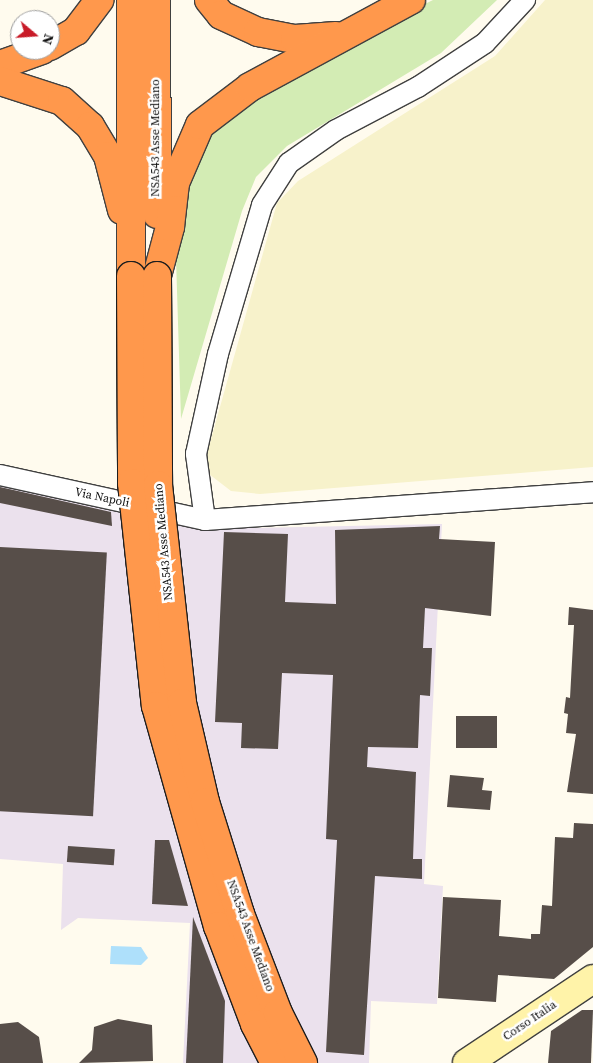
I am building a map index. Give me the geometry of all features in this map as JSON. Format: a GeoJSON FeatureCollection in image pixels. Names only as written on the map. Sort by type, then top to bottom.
{"type":"FeatureCollection","features":[{"type":"Feature","properties":{"kind":"highway"},"geometry":{"type":"LineString","coordinates":[[60,40],[76,31],[99,0]]}},
{"type":"Feature","properties":{"kind":"highway","name":"NSA543 Asse Mediano"},"geometry":{"type":"LineString","coordinates":[[132,0],[144,276],[158,485],[182,704],[205,802],[240,914],[278,1013],[303,1063]]}},
{"type":"Feature","properties":{"kind":"highway","name":"NSA543 Asse Mediano"},"geometry":{"type":"LineString","coordinates":[[156,0],[144,276],[132,483],[156,706],[218,926],[255,1024],[275,1063]]}},
{"type":"Feature","properties":{"kind":"highway"},"geometry":{"type":"LineString","coordinates":[[209,0],[221,15],[258,32],[295,38],[342,36]]}},
{"type":"Feature","properties":{"kind":"highway"},"geometry":{"type":"LineString","coordinates":[[144,276],[170,227],[175,183],[200,125],[250,87],[411,0]]}},
{"type":"Feature","properties":{"kind":"highway"},"geometry":{"type":"LineString","coordinates":[[0,64],[12,60]]}},
{"type":"Feature","properties":{"kind":"highway"},"geometry":{"type":"LineString","coordinates":[[0,81],[62,101],[90,126],[108,156],[144,276]]}},
{"type":"Feature","properties":{"kind":"street"},"geometry":{"type":"LineString","coordinates":[[205,520],[196,454],[218,354],[262,205],[289,163],[336,130],[418,87],[485,43],[525,0]]}},
{"type":"Feature","properties":{"kind":"street","name":"Via Napoli"},"geometry":{"type":"LineString","coordinates":[[0,475],[205,520],[593,492]]}},
{"type":"Feature","properties":{"kind":"street","name":"Corso Italia"},"geometry":{"type":"LineString","coordinates":[[467,1063],[593,979]]}},
{"type":"Feature","properties":{"kind":"shaded area"},"geometry":{"type":"Polygon","coordinates":[[[545,0],[593,0],[593,467],[260,494],[231,491],[209,474],[206,457],[277,203],[298,181],[495,56],[545,0]]]}},
{"type":"Feature","properties":{"kind":"shaded area"},"geometry":{"type":"Polygon","coordinates":[[[0,484],[201,529],[442,524],[424,884],[443,886],[437,1004],[371,1001],[369,1063],[183,1063],[190,923],[78,918],[61,930],[63,864],[0,859],[0,484]]]}},
{"type":"Feature","properties":{"kind":"green space"},"geometry":{"type":"Polygon","coordinates":[[[433,0],[497,0],[441,53],[287,146],[256,177],[242,211],[181,419],[175,227],[204,131],[243,94],[433,0]]]}},
{"type":"Feature","properties":{"kind":"water"},"geometry":{"type":"Polygon","coordinates":[[[111,946],[141,947],[148,958],[141,965],[110,964],[111,946]]]}},
{"type":"Feature","properties":{"kind":"building"},"geometry":{"type":"Polygon","coordinates":[[[0,487],[111,512],[112,526],[0,503],[0,487]]]}},
{"type":"Feature","properties":{"kind":"building"},"geometry":{"type":"Polygon","coordinates":[[[440,526],[439,539],[495,542],[491,616],[425,608],[423,648],[432,648],[430,696],[420,695],[418,748],[368,747],[367,767],[416,772],[413,859],[422,859],[422,879],[375,876],[364,1055],[326,1052],[337,840],[326,839],[333,675],[282,673],[278,749],[241,748],[242,723],[215,722],[224,532],[288,534],[285,602],[336,604],[335,530],[440,526]]]}},
{"type":"Feature","properties":{"kind":"building"},"geometry":{"type":"Polygon","coordinates":[[[0,547],[107,553],[93,816],[0,811],[0,547]]]}},
{"type":"Feature","properties":{"kind":"building"},"geometry":{"type":"Polygon","coordinates":[[[569,607],[593,610],[593,794],[567,792],[576,734],[566,733],[568,714],[564,713],[566,697],[570,698],[574,625],[568,625],[569,607]]]}},
{"type":"Feature","properties":{"kind":"building"},"geometry":{"type":"Polygon","coordinates":[[[456,716],[497,716],[497,748],[456,748],[456,716]]]}},
{"type":"Feature","properties":{"kind":"building"},"geometry":{"type":"Polygon","coordinates":[[[450,775],[484,778],[482,790],[492,791],[490,810],[447,807],[450,775]]]}},
{"type":"Feature","properties":{"kind":"building"},"geometry":{"type":"Polygon","coordinates":[[[574,823],[593,824],[593,947],[554,979],[498,975],[496,1002],[438,998],[443,897],[501,900],[499,936],[531,939],[531,934],[540,934],[542,905],[552,906],[555,837],[573,838],[574,823]]]}},
{"type":"Feature","properties":{"kind":"building"},"geometry":{"type":"Polygon","coordinates":[[[155,840],[169,840],[188,906],[152,904],[155,840]]]}},
{"type":"Feature","properties":{"kind":"building"},"geometry":{"type":"Polygon","coordinates":[[[68,846],[115,849],[114,865],[67,862],[68,846]]]}},
{"type":"Feature","properties":{"kind":"building"},"geometry":{"type":"Polygon","coordinates":[[[193,917],[225,1001],[223,1063],[186,1063],[193,917]]]}},
{"type":"Feature","properties":{"kind":"building"},"geometry":{"type":"Polygon","coordinates":[[[582,1010],[593,1010],[591,1063],[548,1063],[551,1031],[582,1010]]]}},
{"type":"Feature","properties":{"kind":"building"},"geometry":{"type":"Polygon","coordinates":[[[118,1019],[152,1025],[153,1061],[79,1063],[92,1050],[94,1027],[118,1019]]]}},
{"type":"Feature","properties":{"kind":"building"},"geometry":{"type":"Polygon","coordinates":[[[18,1022],[39,1037],[43,1063],[0,1063],[0,1024],[18,1022]]]}}]}
